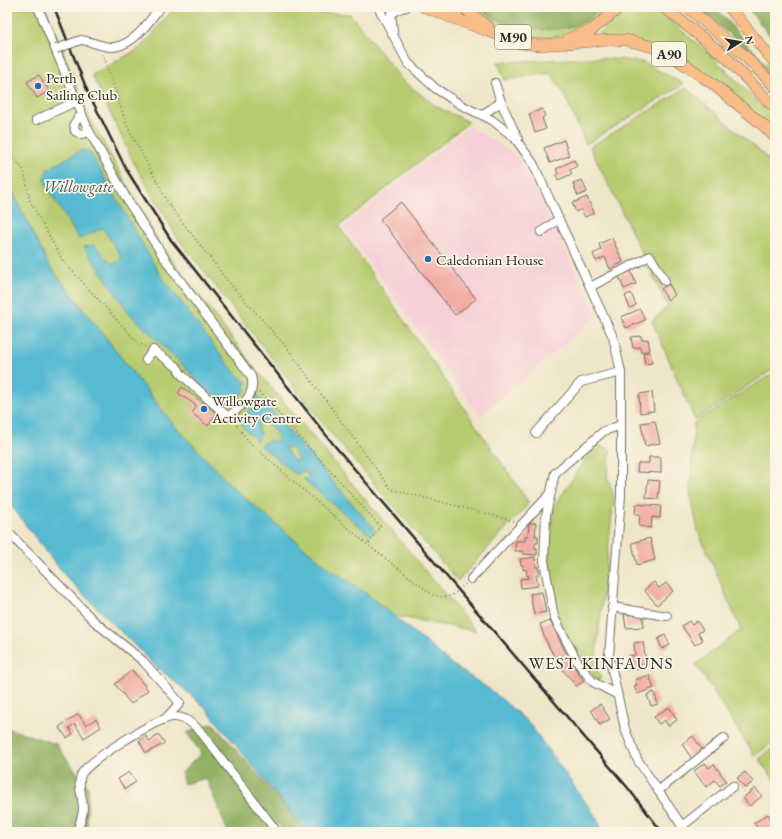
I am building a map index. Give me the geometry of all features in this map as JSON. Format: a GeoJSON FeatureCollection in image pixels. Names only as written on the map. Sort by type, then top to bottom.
{"type":"FeatureCollection","features":[{"type":"Feature","properties":{"kind":"highway","name":"M90"},"geometry":{"type":"LineString","coordinates":[[463,7],[485,26],[505,35],[525,39],[550,40],[572,38]]}},
{"type":"Feature","properties":{"kind":"highway"},"geometry":{"type":"LineString","coordinates":[[428,9],[504,38],[520,43],[538,45],[572,38],[592,30],[620,7]]}},
{"type":"Feature","properties":{"kind":"highway"},"geometry":{"type":"LineString","coordinates":[[664,7],[692,28],[724,56],[775,108]]}},
{"type":"Feature","properties":{"kind":"highway"},"geometry":{"type":"LineString","coordinates":[[687,7],[745,56],[775,87]]}},
{"type":"Feature","properties":{"kind":"highway"},"geometry":{"type":"LineString","coordinates":[[729,7],[775,63]]}},
{"type":"Feature","properties":{"kind":"highway","name":"A90"},"geometry":{"type":"LineString","coordinates":[[538,45],[621,40],[641,43],[657,48],[672,55],[713,84],[758,120],[775,137]]}},
{"type":"Feature","properties":{"kind":"street"},"geometry":{"type":"LineString","coordinates":[[38,7],[88,129],[141,225],[188,292],[251,376],[253,384],[246,402],[228,417],[182,375],[177,367],[153,350],[146,360]]}},
{"type":"Feature","properties":{"kind":"street"},"geometry":{"type":"LineString","coordinates":[[55,49],[81,40],[91,41],[100,45],[114,46],[129,41],[141,31],[160,7]]}},
{"type":"Feature","properties":{"kind":"street"},"geometry":{"type":"LineString","coordinates":[[378,7],[398,43]]}},
{"type":"Feature","properties":{"kind":"street"},"geometry":{"type":"LineString","coordinates":[[406,7],[401,8],[391,14],[392,30],[408,63],[435,88],[461,105],[492,120],[514,137],[533,163],[614,337],[621,372],[621,496],[609,656],[624,729],[636,759],[684,829],[733,786]]}},
{"type":"Feature","properties":{"kind":"street"},"geometry":{"type":"LineString","coordinates":[[415,7],[428,9]]}},
{"type":"Feature","properties":{"kind":"street"},"geometry":{"type":"LineString","coordinates":[[495,83],[501,102],[522,148]]}},
{"type":"Feature","properties":{"kind":"street"},"geometry":{"type":"LineString","coordinates":[[36,120],[77,101]]}},
{"type":"Feature","properties":{"kind":"street"},"geometry":{"type":"LineString","coordinates":[[482,115],[501,102]]}},
{"type":"Feature","properties":{"kind":"street"},"geometry":{"type":"LineString","coordinates":[[84,119],[78,118],[74,124],[75,131],[80,134],[86,133],[88,129]]}},
{"type":"Feature","properties":{"kind":"street"},"geometry":{"type":"LineString","coordinates":[[541,232],[559,219]]}},
{"type":"Feature","properties":{"kind":"street"},"geometry":{"type":"LineString","coordinates":[[590,287],[650,256],[665,281]]}},
{"type":"Feature","properties":{"kind":"street"},"geometry":{"type":"LineString","coordinates":[[536,433],[581,382],[621,372]]}},
{"type":"Feature","properties":{"kind":"street"},"geometry":{"type":"LineString","coordinates":[[616,694],[593,682],[578,663],[554,617],[544,561],[546,515],[556,473],[604,431],[621,425]]}},
{"type":"Feature","properties":{"kind":"street"},"geometry":{"type":"LineString","coordinates":[[471,579],[551,493]]}},
{"type":"Feature","properties":{"kind":"street"},"geometry":{"type":"LineString","coordinates":[[7,530],[95,622],[143,661],[180,703],[166,718],[131,736],[93,763],[81,774],[80,786],[82,817],[77,832]]}},
{"type":"Feature","properties":{"kind":"street"},"geometry":{"type":"LineString","coordinates":[[612,607],[667,616]]}},
{"type":"Feature","properties":{"kind":"street"},"geometry":{"type":"LineString","coordinates":[[166,718],[181,718],[192,723],[276,832]]}},
{"type":"Feature","properties":{"kind":"street"},"geometry":{"type":"LineString","coordinates":[[658,791],[724,738]]}},
{"type":"Feature","properties":{"kind":"path"},"geometry":{"type":"LineString","coordinates":[[100,45],[127,126],[170,206],[227,280],[288,349],[391,489],[523,523]]}},
{"type":"Feature","properties":{"kind":"path"},"geometry":{"type":"LineString","coordinates":[[7,125],[12,155],[24,171],[30,202],[63,261],[138,343],[153,350]]}},
{"type":"Feature","properties":{"kind":"path"},"geometry":{"type":"LineString","coordinates":[[253,384],[380,526],[368,545]]}},
{"type":"Feature","properties":{"kind":"path"},"geometry":{"type":"LineString","coordinates":[[228,417],[250,443],[368,545],[433,595],[445,598],[451,597],[471,579]]}},
{"type":"Feature","properties":{"kind":"shaded area"},"geometry":{"type":"Polygon","coordinates":[[[469,126],[514,153],[538,193],[597,316],[480,416],[343,227],[469,126]]]}},
{"type":"Feature","properties":{"kind":"green space"},"geometry":{"type":"Polygon","coordinates":[[[7,7],[45,7],[88,114],[160,245],[254,367],[476,631],[394,616],[367,594],[327,567],[232,487],[173,424],[48,264],[7,180],[7,7]]]}},
{"type":"Feature","properties":{"kind":"green space"},"geometry":{"type":"Polygon","coordinates":[[[175,7],[222,7],[235,9],[350,14],[402,80],[437,107],[469,122],[339,226],[529,503],[458,581],[329,431],[177,237],[134,163],[92,75],[142,47],[175,7]]]}},
{"type":"Feature","properties":{"kind":"green space"},"geometry":{"type":"Polygon","coordinates":[[[465,7],[481,7],[486,13],[592,15],[602,7],[611,7],[599,18],[585,27],[552,37],[535,38],[518,37],[502,32],[478,19],[465,7]]]}},
{"type":"Feature","properties":{"kind":"green space"},"geometry":{"type":"Polygon","coordinates":[[[481,7],[602,7],[578,25],[563,28],[538,29],[512,25],[489,14],[481,7]]]}},
{"type":"Feature","properties":{"kind":"green space"},"geometry":{"type":"Polygon","coordinates":[[[631,7],[649,7],[672,22],[715,59],[775,120],[775,133],[681,60],[603,38],[599,33],[631,7]]]}},
{"type":"Feature","properties":{"kind":"green space"},"geometry":{"type":"Polygon","coordinates":[[[695,7],[715,7],[774,74],[775,84],[732,36],[695,7]]]}},
{"type":"Feature","properties":{"kind":"green space"},"geometry":{"type":"Polygon","coordinates":[[[747,7],[775,7],[775,42],[747,7]]]}},
{"type":"Feature","properties":{"kind":"green space"},"geometry":{"type":"Polygon","coordinates":[[[601,58],[642,62],[684,84],[586,144],[563,92],[551,73],[505,80],[498,62],[601,58]]]}},
{"type":"Feature","properties":{"kind":"green space"},"geometry":{"type":"Polygon","coordinates":[[[686,88],[762,153],[775,168],[775,368],[695,420],[652,321],[668,306],[590,147],[686,88]]]}},
{"type":"Feature","properties":{"kind":"green space"},"geometry":{"type":"Polygon","coordinates":[[[775,372],[775,740],[755,756],[696,664],[741,630],[698,531],[690,492],[694,423],[775,372]]]}},
{"type":"Feature","properties":{"kind":"green space"},"geometry":{"type":"Polygon","coordinates":[[[596,444],[611,450],[607,475],[614,497],[595,664],[601,679],[597,681],[567,639],[556,610],[549,558],[553,508],[596,444]]]}},
{"type":"Feature","properties":{"kind":"green space"},"geometry":{"type":"Polygon","coordinates":[[[213,723],[301,825],[310,832],[284,832],[278,824],[255,832],[228,832],[206,778],[184,784],[181,774],[201,753],[187,733],[213,723]]]}},
{"type":"Feature","properties":{"kind":"green space"},"geometry":{"type":"Polygon","coordinates":[[[7,728],[56,744],[88,788],[87,832],[7,832],[7,728]]]}},
{"type":"Feature","properties":{"kind":"green space"},"geometry":{"type":"Polygon","coordinates":[[[775,746],[775,781],[759,759],[775,746]]]}},
{"type":"Feature","properties":{"kind":"water","name":"Willowgate"},"geometry":{"type":"Polygon","coordinates":[[[82,150],[90,152],[159,273],[219,353],[240,378],[246,382],[245,392],[230,403],[223,402],[199,383],[189,371],[129,313],[84,247],[94,245],[108,260],[114,264],[122,258],[103,228],[79,239],[47,188],[44,177],[48,169],[82,150]]]}},
{"type":"Feature","properties":{"kind":"water"},"geometry":{"type":"Polygon","coordinates":[[[7,180],[48,264],[173,424],[232,487],[327,567],[367,594],[453,665],[492,691],[529,723],[594,814],[604,832],[303,832],[301,825],[204,706],[152,663],[67,578],[21,519],[7,498],[7,180]]]}},
{"type":"Feature","properties":{"kind":"water"},"geometry":{"type":"Polygon","coordinates":[[[259,397],[373,526],[373,532],[370,535],[303,479],[308,478],[309,475],[303,471],[297,475],[260,445],[268,441],[277,441],[278,437],[274,430],[264,421],[259,423],[258,431],[261,433],[257,441],[242,426],[241,421],[248,413],[256,398],[259,397]],[[285,447],[294,461],[298,461],[293,449],[285,447]]]}},
{"type":"Feature","properties":{"kind":"building","name":"Perth Sailing Club"},"geometry":{"type":"Polygon","coordinates":[[[39,75],[49,91],[37,98],[27,82],[39,75]]]}},
{"type":"Feature","properties":{"kind":"building"},"geometry":{"type":"Polygon","coordinates":[[[542,109],[545,116],[542,118],[546,129],[535,133],[529,114],[542,109]]]}},
{"type":"Feature","properties":{"kind":"building"},"geometry":{"type":"Polygon","coordinates":[[[564,140],[569,156],[550,163],[544,148],[564,140]]]}},
{"type":"Feature","properties":{"kind":"building"},"geometry":{"type":"Polygon","coordinates":[[[574,160],[577,166],[570,170],[572,174],[558,180],[556,169],[574,160]]]}},
{"type":"Feature","properties":{"kind":"building"},"geometry":{"type":"Polygon","coordinates":[[[582,180],[587,192],[578,196],[573,183],[582,180]]]}},
{"type":"Feature","properties":{"kind":"building"},"geometry":{"type":"Polygon","coordinates":[[[587,197],[594,213],[585,217],[581,209],[576,212],[572,203],[587,197]]]}},
{"type":"Feature","properties":{"kind":"building","name":"Caledonian House"},"geometry":{"type":"Polygon","coordinates":[[[401,202],[476,299],[455,315],[380,219],[401,202]]]}},
{"type":"Feature","properties":{"kind":"building"},"geometry":{"type":"Polygon","coordinates":[[[612,238],[623,262],[610,269],[605,257],[596,261],[593,254],[601,250],[599,244],[612,238]]]}},
{"type":"Feature","properties":{"kind":"building"},"geometry":{"type":"Polygon","coordinates":[[[631,271],[636,284],[624,289],[619,276],[631,271]]]}},
{"type":"Feature","properties":{"kind":"building"},"geometry":{"type":"Polygon","coordinates":[[[669,284],[675,295],[668,300],[661,289],[669,284]]]}},
{"type":"Feature","properties":{"kind":"building"},"geometry":{"type":"Polygon","coordinates":[[[631,293],[636,305],[630,308],[625,296],[631,293]]]}},
{"type":"Feature","properties":{"kind":"building"},"geometry":{"type":"Polygon","coordinates":[[[640,309],[645,320],[626,328],[621,317],[640,309]]]}},
{"type":"Feature","properties":{"kind":"building"},"geometry":{"type":"Polygon","coordinates":[[[641,336],[642,340],[648,339],[650,350],[641,352],[640,347],[633,348],[631,337],[641,336]]]}},
{"type":"Feature","properties":{"kind":"building"},"geometry":{"type":"Polygon","coordinates":[[[650,352],[652,363],[645,364],[643,353],[650,352]]]}},
{"type":"Feature","properties":{"kind":"building","name":"Willowgate Activity Centre"},"geometry":{"type":"Polygon","coordinates":[[[182,387],[217,413],[208,426],[192,413],[197,406],[178,393],[182,387]]]}},
{"type":"Feature","properties":{"kind":"building"},"geometry":{"type":"Polygon","coordinates":[[[652,392],[654,411],[640,413],[639,394],[652,392]]]}},
{"type":"Feature","properties":{"kind":"building"},"geometry":{"type":"Polygon","coordinates":[[[655,421],[660,443],[645,446],[641,423],[655,421]]]}},
{"type":"Feature","properties":{"kind":"building"},"geometry":{"type":"Polygon","coordinates":[[[649,457],[661,457],[661,473],[637,472],[638,463],[649,463],[649,457]]]}},
{"type":"Feature","properties":{"kind":"building"},"geometry":{"type":"Polygon","coordinates":[[[648,480],[660,481],[658,499],[646,498],[648,480]]]}},
{"type":"Feature","properties":{"kind":"building"},"geometry":{"type":"Polygon","coordinates":[[[636,504],[661,506],[660,518],[652,517],[651,528],[639,526],[640,514],[635,514],[636,504]]]}},
{"type":"Feature","properties":{"kind":"building"},"geometry":{"type":"Polygon","coordinates":[[[529,523],[536,523],[535,536],[538,536],[538,543],[535,543],[535,548],[537,548],[537,555],[523,554],[523,551],[515,551],[516,541],[525,541],[525,536],[528,536],[529,523]]]}},
{"type":"Feature","properties":{"kind":"building"},"geometry":{"type":"Polygon","coordinates":[[[650,538],[655,560],[637,565],[632,543],[650,538]]]}},
{"type":"Feature","properties":{"kind":"building"},"geometry":{"type":"Polygon","coordinates":[[[535,557],[536,567],[538,567],[539,571],[539,574],[536,575],[538,586],[521,588],[520,579],[529,578],[529,575],[527,576],[526,569],[523,570],[523,565],[521,565],[520,559],[535,557]]]}},
{"type":"Feature","properties":{"kind":"building"},"geometry":{"type":"Polygon","coordinates":[[[654,582],[659,588],[666,583],[673,591],[657,605],[644,590],[654,582]]]}},
{"type":"Feature","properties":{"kind":"building"},"geometry":{"type":"Polygon","coordinates":[[[542,592],[546,612],[534,614],[530,594],[542,592]]]}},
{"type":"Feature","properties":{"kind":"building"},"geometry":{"type":"Polygon","coordinates":[[[642,613],[644,627],[626,628],[624,614],[642,613]]]}},
{"type":"Feature","properties":{"kind":"building"},"geometry":{"type":"Polygon","coordinates":[[[550,621],[568,657],[584,681],[576,686],[558,664],[545,639],[540,624],[550,621]]]}},
{"type":"Feature","properties":{"kind":"building"},"geometry":{"type":"Polygon","coordinates":[[[689,621],[692,625],[697,621],[703,630],[698,633],[703,640],[695,645],[682,626],[689,621]]]}},
{"type":"Feature","properties":{"kind":"building"},"geometry":{"type":"Polygon","coordinates":[[[665,635],[670,645],[662,649],[658,639],[665,635]]]}},
{"type":"Feature","properties":{"kind":"building"},"geometry":{"type":"Polygon","coordinates":[[[643,642],[646,663],[638,664],[639,669],[630,670],[629,656],[635,655],[634,643],[643,642]]]}},
{"type":"Feature","properties":{"kind":"building"},"geometry":{"type":"Polygon","coordinates":[[[132,670],[148,690],[131,704],[115,684],[132,670]]]}},
{"type":"Feature","properties":{"kind":"building"},"geometry":{"type":"Polygon","coordinates":[[[649,675],[654,688],[637,694],[634,686],[637,685],[635,680],[649,675]]]}},
{"type":"Feature","properties":{"kind":"building"},"geometry":{"type":"Polygon","coordinates":[[[654,692],[658,704],[651,706],[647,695],[654,692]]]}},
{"type":"Feature","properties":{"kind":"building"},"geometry":{"type":"Polygon","coordinates":[[[600,704],[610,719],[600,725],[591,710],[600,704]]]}},
{"type":"Feature","properties":{"kind":"building"},"geometry":{"type":"Polygon","coordinates":[[[669,707],[677,720],[668,726],[665,720],[659,724],[654,717],[669,707]]]}},
{"type":"Feature","properties":{"kind":"building"},"geometry":{"type":"Polygon","coordinates":[[[78,714],[86,725],[96,719],[101,727],[84,738],[75,724],[69,728],[73,734],[67,738],[59,727],[78,714]]]}},
{"type":"Feature","properties":{"kind":"building"},"geometry":{"type":"Polygon","coordinates":[[[158,734],[165,743],[146,753],[139,741],[146,736],[150,742],[158,734]]]}},
{"type":"Feature","properties":{"kind":"building"},"geometry":{"type":"Polygon","coordinates":[[[693,736],[703,751],[692,759],[682,744],[693,736]]]}},
{"type":"Feature","properties":{"kind":"building"},"geometry":{"type":"Polygon","coordinates":[[[705,763],[709,768],[714,764],[726,781],[720,786],[715,780],[706,787],[694,771],[705,763]]]}},
{"type":"Feature","properties":{"kind":"building"},"geometry":{"type":"Polygon","coordinates":[[[129,772],[136,782],[125,789],[118,779],[129,772]]]}},
{"type":"Feature","properties":{"kind":"building"},"geometry":{"type":"Polygon","coordinates":[[[745,772],[753,782],[745,788],[737,778],[745,772]]]}},
{"type":"Feature","properties":{"kind":"building"},"geometry":{"type":"Polygon","coordinates":[[[755,788],[762,796],[750,806],[743,798],[755,788]]]}},
{"type":"Feature","properties":{"kind":"building"},"geometry":{"type":"Polygon","coordinates":[[[768,814],[775,824],[775,832],[760,832],[754,823],[768,814]]]}},
{"type":"Feature","properties":{"kind":"railway"},"geometry":{"type":"LineString","coordinates":[[54,7],[87,90],[126,169],[171,240],[334,445],[628,788],[662,832]]}},
{"type":"Feature","properties":{"kind":"place","name":"Perth Sailing Club"},"geometry":{"type":"Point","coordinates":[38,86]}},
{"type":"Feature","properties":{"kind":"place","name":"Caledonian House"},"geometry":{"type":"Point","coordinates":[428,259]}},
{"type":"Feature","properties":{"kind":"place","name":"Willowgate Activity Centre"},"geometry":{"type":"Point","coordinates":[204,409]}},
{"type":"Feature","properties":{"kind":"district","name":"WEST KINFAUNS"},"geometry":{"type":"Point","coordinates":[601,663]}}]}
